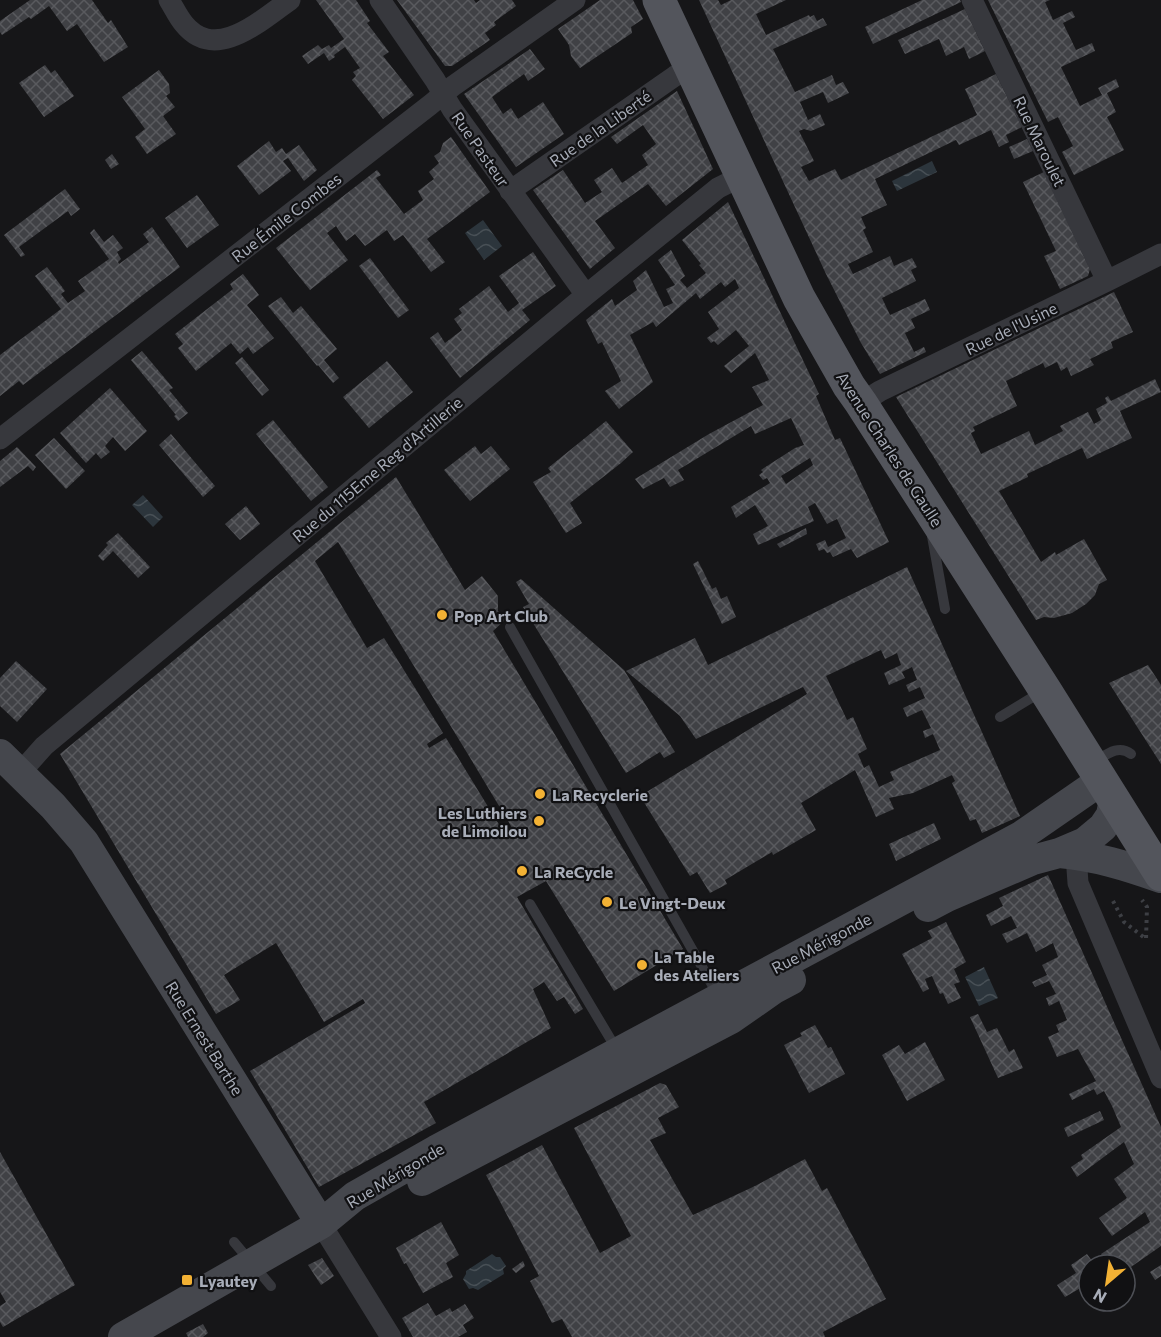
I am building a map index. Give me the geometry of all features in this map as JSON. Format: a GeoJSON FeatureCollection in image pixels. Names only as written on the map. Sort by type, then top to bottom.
{"type":"FeatureCollection","features":[{"type":"Feature","properties":{"kind":"main road","name":"Avenue Charles de Gaulle"},"geometry":{"type":"LineString","coordinates":[[659,0],[804,307],[849,386],[1046,690],[1102,781],[1154,883]]}},
{"type":"Feature","properties":{"kind":"street"},"geometry":{"type":"LineString","coordinates":[[169,0],[183,24],[202,38],[213,40],[224,39],[246,31],[290,0]]}},
{"type":"Feature","properties":{"kind":"street","name":"Rue Pasteur"},"geometry":{"type":"LineString","coordinates":[[380,0],[510,191],[586,295]]}},
{"type":"Feature","properties":{"kind":"street","name":"Rue Émile Combes"},"geometry":{"type":"LineString","coordinates":[[0,439],[443,94],[575,0]]}},
{"type":"Feature","properties":{"kind":"street","name":"Rue Maroulet"},"geometry":{"type":"LineString","coordinates":[[972,0],[1107,281]]}},
{"type":"Feature","properties":{"kind":"street","name":"Rue de la Liberté"},"geometry":{"type":"LineString","coordinates":[[510,191],[675,76],[691,68]]}},
{"type":"Feature","properties":{"kind":"street","name":"Rue du 115Eme Reg d'Artillerie"},"geometry":{"type":"LineString","coordinates":[[10,764],[44,746],[586,295],[718,188],[742,176]]}},
{"type":"Feature","properties":{"kind":"street","name":"Rue de l'Usine"},"geometry":{"type":"LineString","coordinates":[[861,402],[1161,254]]}},
{"type":"Feature","properties":{"kind":"street","name":"Rue Ernest Barthe"},"geometry":{"type":"LineString","coordinates":[[10,764],[53,806],[84,842],[391,1337]]}},
{"type":"Feature","properties":{"kind":"street"},"geometry":{"type":"LineString","coordinates":[[1075,850],[1103,827],[1111,815],[1102,781]]}},
{"type":"Feature","properties":{"kind":"street","name":"Rue Mérigonde"},"geometry":{"type":"LineString","coordinates":[[123,1337],[321,1224],[365,1212],[624,1062],[725,1008],[1022,836],[1102,781]]}},
{"type":"Feature","properties":{"kind":"street"},"geometry":{"type":"LineString","coordinates":[[1075,850],[1111,861],[1154,883]]}},
{"type":"Feature","properties":{"kind":"street"},"geometry":{"type":"LineString","coordinates":[[1075,850],[1077,883],[1151,1043],[1161,1078]]}},
{"type":"Feature","properties":{"kind":"street","name":"Rue Mérigonde"},"geometry":{"type":"LineString","coordinates":[[725,1008],[774,989],[947,897],[1033,860],[1075,850]]}},
{"type":"Feature","properties":{"kind":"lane"},"geometry":{"type":"LineString","coordinates":[[927,505],[945,609]]}},
{"type":"Feature","properties":{"kind":"lane"},"geometry":{"type":"LineString","coordinates":[[510,627],[725,1008]]}},
{"type":"Feature","properties":{"kind":"lane"},"geometry":{"type":"LineString","coordinates":[[1000,717],[1046,690]]}},
{"type":"Feature","properties":{"kind":"lane"},"geometry":{"type":"LineString","coordinates":[[1102,781],[1114,750],[1120,749],[1131,754]]}},
{"type":"Feature","properties":{"kind":"lane"},"geometry":{"type":"LineString","coordinates":[[530,904],[624,1062]]}},
{"type":"Feature","properties":{"kind":"path"},"geometry":{"type":"LineString","coordinates":[[1108,893],[1124,922],[1146,939],[1146,907],[1141,898],[1154,883]]}},
{"type":"Feature","properties":{"kind":"water"},"geometry":{"type":"Polygon","coordinates":[[[932,161],[937,172],[897,191],[892,181],[932,161]]]}},
{"type":"Feature","properties":{"kind":"water"},"geometry":{"type":"Polygon","coordinates":[[[483,220],[502,246],[484,260],[465,233],[483,220]]]}},
{"type":"Feature","properties":{"kind":"water"},"geometry":{"type":"Polygon","coordinates":[[[143,495],[163,517],[153,527],[132,505],[143,495]]]}},
{"type":"Feature","properties":{"kind":"water"},"geometry":{"type":"Polygon","coordinates":[[[984,967],[998,998],[979,1006],[965,977],[984,967]]]}},
{"type":"Feature","properties":{"kind":"water"},"geometry":{"type":"Polygon","coordinates":[[[492,1254],[500,1257],[506,1266],[503,1269],[504,1274],[478,1290],[469,1289],[463,1279],[466,1271],[492,1254]]]}},
{"type":"Feature","properties":{"kind":"building"},"geometry":{"type":"Polygon","coordinates":[[[30,0],[92,0],[108,23],[111,20],[128,47],[104,62],[77,24],[67,31],[49,6],[2,35],[0,21],[30,0]]]}},
{"type":"Feature","properties":{"kind":"building"},"geometry":{"type":"Polygon","coordinates":[[[316,0],[356,0],[370,21],[367,23],[389,52],[383,56],[414,95],[383,119],[352,80],[356,76],[353,72],[360,68],[345,47],[329,61],[324,53],[308,64],[302,56],[318,45],[322,49],[329,45],[331,48],[344,39],[316,0]]]}},
{"type":"Feature","properties":{"kind":"building"},"geometry":{"type":"Polygon","coordinates":[[[397,0],[474,0],[476,3],[480,0],[512,0],[516,6],[494,22],[496,25],[485,33],[490,40],[452,66],[445,66],[397,0]]]}},
{"type":"Feature","properties":{"kind":"building"},"geometry":{"type":"Polygon","coordinates":[[[600,0],[633,0],[643,19],[631,27],[632,33],[580,68],[571,56],[569,45],[558,29],[600,0]]]}},
{"type":"Feature","properties":{"kind":"building"},"geometry":{"type":"Polygon","coordinates":[[[699,0],[718,0],[721,5],[731,0],[786,0],[756,14],[766,35],[809,15],[810,17],[814,15],[817,21],[823,18],[827,25],[773,49],[795,92],[832,75],[836,85],[843,82],[849,93],[828,103],[823,92],[800,102],[808,120],[820,114],[825,125],[811,131],[804,129],[799,131],[814,161],[801,167],[809,181],[835,169],[841,180],[977,115],[965,89],[996,74],[1022,127],[1006,135],[1009,142],[999,147],[991,130],[959,145],[956,140],[875,179],[887,205],[861,217],[866,228],[863,230],[873,252],[848,264],[853,274],[890,256],[894,266],[912,258],[917,267],[911,270],[916,281],[882,298],[890,315],[925,299],[930,310],[911,319],[915,328],[905,333],[914,352],[924,347],[926,352],[880,374],[861,343],[826,274],[699,0]]]}},
{"type":"Feature","properties":{"kind":"building"},"geometry":{"type":"Polygon","coordinates":[[[922,0],[960,0],[961,2],[873,44],[865,27],[922,0]]]}},
{"type":"Feature","properties":{"kind":"building"},"geometry":{"type":"Polygon","coordinates":[[[988,0],[1050,0],[1045,2],[1053,20],[1072,11],[1075,17],[1063,23],[1076,50],[1092,43],[1095,51],[1061,67],[1080,106],[1102,95],[1098,88],[1116,79],[1119,87],[1107,93],[1116,112],[1107,117],[1124,150],[1074,175],[1062,152],[1073,146],[1058,117],[1048,122],[988,0]]]}},
{"type":"Feature","properties":{"kind":"building"},"geometry":{"type":"Polygon","coordinates":[[[965,9],[985,51],[969,59],[964,47],[946,56],[939,39],[905,54],[898,40],[965,9]]]}},
{"type":"Feature","properties":{"kind":"building"},"geometry":{"type":"Polygon","coordinates":[[[530,49],[545,69],[528,81],[524,74],[492,97],[503,114],[511,108],[518,119],[543,102],[564,134],[516,167],[464,94],[530,49]]]}},
{"type":"Feature","properties":{"kind":"building"},"geometry":{"type":"Polygon","coordinates":[[[45,65],[51,73],[55,70],[74,96],[44,117],[19,83],[45,65]]]}},
{"type":"Feature","properties":{"kind":"building"},"geometry":{"type":"Polygon","coordinates":[[[159,70],[169,84],[170,93],[166,96],[175,107],[163,116],[176,134],[147,154],[135,137],[145,129],[122,97],[159,70]]]}},
{"type":"Feature","properties":{"kind":"building"},"geometry":{"type":"Polygon","coordinates":[[[677,91],[713,169],[666,206],[648,184],[595,221],[615,248],[590,269],[533,190],[563,170],[585,203],[602,192],[594,180],[612,168],[622,183],[648,165],[642,155],[656,144],[643,125],[617,144],[611,137],[677,91]]]}},
{"type":"Feature","properties":{"kind":"building"},"geometry":{"type":"Polygon","coordinates":[[[451,137],[490,192],[427,239],[445,262],[431,272],[403,235],[394,241],[387,230],[365,246],[355,234],[346,241],[336,226],[327,233],[348,260],[310,290],[276,248],[377,170],[381,175],[376,178],[404,214],[423,200],[418,191],[434,179],[429,172],[439,163],[434,156],[440,152],[443,143],[451,137]]]}},
{"type":"Feature","properties":{"kind":"building"},"geometry":{"type":"Polygon","coordinates":[[[1027,139],[1033,151],[1014,159],[1009,147],[1027,139]]]}},
{"type":"Feature","properties":{"kind":"building"},"geometry":{"type":"Polygon","coordinates":[[[269,141],[276,152],[282,148],[286,154],[299,145],[317,170],[304,181],[288,158],[283,161],[291,171],[259,195],[237,166],[269,141]]]}},
{"type":"Feature","properties":{"kind":"building"},"geometry":{"type":"Polygon","coordinates":[[[112,154],[119,164],[111,169],[105,160],[112,154]]]}},
{"type":"Feature","properties":{"kind":"building"},"geometry":{"type":"Polygon","coordinates":[[[1044,172],[1090,269],[1088,276],[1060,289],[1044,256],[1056,251],[1023,182],[1044,172]]]}},
{"type":"Feature","properties":{"kind":"building"},"geometry":{"type":"Polygon","coordinates":[[[65,189],[80,209],[71,216],[68,211],[19,247],[25,255],[21,257],[4,235],[65,189]]]}},
{"type":"Feature","properties":{"kind":"building"},"geometry":{"type":"Polygon","coordinates":[[[197,195],[219,225],[187,248],[165,218],[197,195]]]}},
{"type":"Feature","properties":{"kind":"building"},"geometry":{"type":"Polygon","coordinates":[[[728,202],[819,394],[816,396],[835,440],[840,438],[889,542],[857,558],[851,549],[833,557],[824,549],[819,551],[816,544],[825,540],[828,547],[846,538],[837,519],[827,524],[815,503],[808,507],[814,521],[758,545],[753,534],[768,526],[755,505],[736,518],[731,507],[770,483],[767,478],[763,480],[759,475],[763,472],[761,470],[795,448],[804,445],[791,418],[755,434],[751,426],[678,470],[684,480],[670,487],[664,478],[643,489],[635,479],[709,434],[763,405],[752,387],[769,380],[755,353],[731,373],[724,366],[749,346],[736,330],[718,345],[714,341],[711,343],[707,338],[719,329],[708,312],[739,288],[735,279],[725,287],[721,282],[700,299],[696,293],[656,327],[653,322],[630,335],[653,382],[619,409],[605,391],[621,381],[602,342],[598,344],[586,320],[612,299],[615,306],[637,290],[633,281],[646,270],[664,307],[673,303],[666,289],[675,285],[658,260],[671,250],[685,276],[680,280],[687,288],[706,273],[682,240],[728,202]],[[810,458],[781,476],[786,484],[813,465],[810,458]]]}},
{"type":"Feature","properties":{"kind":"building"},"geometry":{"type":"Polygon","coordinates":[[[152,227],[180,267],[23,385],[19,381],[0,396],[0,355],[61,309],[35,276],[47,267],[65,291],[61,294],[68,303],[85,291],[78,281],[109,259],[90,233],[94,229],[104,242],[113,235],[123,248],[117,252],[121,259],[119,264],[149,242],[143,234],[152,227]]]}},
{"type":"Feature","properties":{"kind":"building"},"geometry":{"type":"Polygon","coordinates":[[[533,252],[556,286],[522,310],[530,320],[460,378],[430,338],[438,332],[445,343],[462,330],[454,319],[462,313],[459,309],[489,286],[508,312],[519,303],[499,276],[533,252]]]}},
{"type":"Feature","properties":{"kind":"building"},"geometry":{"type":"Polygon","coordinates":[[[370,258],[409,310],[398,318],[359,266],[370,258]]]}},
{"type":"Feature","properties":{"kind":"building"},"geometry":{"type":"Polygon","coordinates":[[[243,274],[259,295],[247,305],[274,338],[253,354],[248,347],[240,354],[231,343],[196,371],[178,348],[183,344],[175,334],[233,289],[230,284],[243,274]]]}},
{"type":"Feature","properties":{"kind":"building"},"geometry":{"type":"Polygon","coordinates":[[[1114,292],[1133,332],[1111,342],[1113,348],[1090,359],[1094,365],[1071,376],[1067,367],[1061,371],[1057,362],[1045,368],[1043,363],[1006,381],[1017,406],[973,427],[975,431],[971,433],[981,454],[1029,431],[1035,445],[1063,431],[1060,426],[1088,412],[1094,424],[1101,420],[1096,409],[1107,403],[1105,398],[1108,396],[1111,401],[1155,379],[1161,392],[1120,411],[1132,438],[1087,459],[1082,448],[1027,474],[1028,477],[999,491],[1041,562],[1055,552],[1056,555],[1084,539],[1107,580],[1099,584],[1095,595],[1086,604],[1072,613],[1036,620],[896,397],[1114,292]]]}},
{"type":"Feature","properties":{"kind":"building"},"geometry":{"type":"Polygon","coordinates":[[[281,297],[293,313],[301,306],[337,349],[324,360],[339,378],[333,383],[268,306],[281,297]]]}},
{"type":"Feature","properties":{"kind":"building"},"geometry":{"type":"Polygon","coordinates":[[[142,351],[173,388],[169,390],[188,413],[178,421],[174,416],[176,415],[131,360],[142,351]]]}},
{"type":"Feature","properties":{"kind":"building"},"geometry":{"type":"Polygon","coordinates":[[[242,357],[269,390],[262,396],[235,363],[242,357]]]}},
{"type":"Feature","properties":{"kind":"building"},"geometry":{"type":"Polygon","coordinates":[[[387,361],[413,392],[369,428],[343,397],[387,361]]]}},
{"type":"Feature","properties":{"kind":"building"},"geometry":{"type":"Polygon","coordinates":[[[110,388],[147,431],[125,451],[113,437],[105,446],[110,452],[101,459],[96,453],[86,463],[60,433],[110,388]]]}},
{"type":"Feature","properties":{"kind":"building"},"geometry":{"type":"Polygon","coordinates":[[[273,420],[328,487],[311,501],[256,434],[273,420]]]}},
{"type":"Feature","properties":{"kind":"building"},"geometry":{"type":"Polygon","coordinates":[[[606,421],[633,452],[570,503],[582,523],[566,533],[533,482],[551,472],[548,468],[606,421]]]}},
{"type":"Feature","properties":{"kind":"building"},"geometry":{"type":"Polygon","coordinates":[[[171,434],[215,486],[203,497],[159,445],[171,434]]]}},
{"type":"Feature","properties":{"kind":"building"},"geometry":{"type":"Polygon","coordinates":[[[54,438],[85,471],[66,489],[35,455],[54,438]]]}},
{"type":"Feature","properties":{"kind":"building"},"geometry":{"type":"Polygon","coordinates":[[[475,446],[481,454],[491,446],[510,469],[470,501],[444,470],[475,446]]]}},
{"type":"Feature","properties":{"kind":"building"},"geometry":{"type":"Polygon","coordinates":[[[17,447],[36,467],[33,471],[28,466],[0,487],[0,461],[17,447]]]}},
{"type":"Feature","properties":{"kind":"building"},"geometry":{"type":"Polygon","coordinates":[[[396,477],[465,590],[482,576],[498,596],[498,611],[506,619],[493,631],[683,949],[614,991],[546,881],[517,897],[583,1009],[575,1014],[564,997],[557,1001],[544,982],[533,989],[551,1028],[424,1102],[436,1123],[319,1187],[250,1071],[365,1003],[363,999],[324,1022],[276,943],[224,975],[240,1000],[216,1014],[60,754],[396,477]],[[338,542],[315,561],[367,648],[384,638],[443,733],[427,744],[429,748],[446,738],[506,836],[514,831],[338,542]]]}},
{"type":"Feature","properties":{"kind":"building"},"geometry":{"type":"Polygon","coordinates":[[[246,506],[260,524],[240,540],[225,524],[246,506]]]}},
{"type":"Feature","properties":{"kind":"building"},"geometry":{"type":"Polygon","coordinates":[[[806,528],[807,534],[780,548],[777,544],[806,528]]]}},
{"type":"Feature","properties":{"kind":"building"},"geometry":{"type":"Polygon","coordinates":[[[118,533],[150,567],[138,578],[113,551],[103,561],[98,556],[108,545],[106,543],[118,533]]]}},
{"type":"Feature","properties":{"kind":"building"},"geometry":{"type":"Polygon","coordinates":[[[698,561],[712,589],[716,587],[721,599],[727,596],[736,617],[722,624],[693,564],[698,561]]]}},
{"type":"Feature","properties":{"kind":"building"},"geometry":{"type":"Polygon","coordinates":[[[907,567],[1020,816],[982,833],[976,819],[970,821],[952,783],[955,781],[952,775],[913,793],[889,798],[894,809],[876,817],[855,770],[801,803],[816,830],[773,855],[772,852],[725,880],[727,884],[710,893],[697,872],[690,876],[640,796],[807,694],[803,687],[696,739],[680,716],[626,671],[695,638],[708,665],[907,567]],[[881,650],[826,676],[847,720],[853,717],[867,749],[858,754],[864,768],[869,765],[879,787],[894,780],[890,772],[940,750],[933,734],[925,738],[923,731],[931,728],[922,710],[907,717],[903,708],[925,698],[920,687],[909,692],[906,685],[917,680],[912,667],[902,672],[905,678],[889,685],[884,673],[901,665],[897,653],[885,659],[881,650]]]}},
{"type":"Feature","properties":{"kind":"building"},"geometry":{"type":"Polygon","coordinates":[[[521,579],[624,670],[675,752],[664,758],[660,752],[626,773],[523,607],[529,604],[516,582],[521,579]]]}},
{"type":"Feature","properties":{"kind":"building"},"geometry":{"type":"Polygon","coordinates":[[[16,661],[47,689],[17,722],[0,706],[0,678],[16,661]]]}},
{"type":"Feature","properties":{"kind":"building"},"geometry":{"type":"Polygon","coordinates":[[[1148,665],[1161,685],[1161,764],[1109,683],[1148,665]]]}},
{"type":"Feature","properties":{"kind":"building"},"geometry":{"type":"Polygon","coordinates":[[[934,823],[941,839],[896,861],[889,844],[934,823]]]}},
{"type":"Feature","properties":{"kind":"building"},"geometry":{"type":"Polygon","coordinates":[[[1048,875],[1161,1127],[1161,1246],[1137,1263],[1137,1253],[1103,1253],[1150,1222],[1145,1212],[1112,1236],[1099,1218],[1127,1198],[1114,1179],[1134,1164],[1124,1142],[1077,1177],[1071,1167],[1083,1159],[1081,1155],[1121,1127],[1104,1091],[1097,1095],[1094,1089],[1072,1100],[1069,1094],[1096,1081],[1078,1049],[1057,1057],[1048,1037],[1059,1032],[1056,1025],[1067,1020],[1059,1001],[1049,1006],[1046,998],[1056,994],[1049,981],[1035,987],[1032,982],[1047,975],[1042,965],[1058,957],[1053,943],[1036,952],[1027,933],[1007,943],[1002,934],[1017,928],[1011,916],[991,926],[986,915],[1003,906],[999,898],[1048,875]]]}},
{"type":"Feature","properties":{"kind":"building"},"geometry":{"type":"Polygon","coordinates":[[[946,922],[966,962],[954,969],[960,982],[954,984],[961,998],[948,1004],[943,993],[940,994],[932,976],[925,979],[929,989],[923,992],[902,954],[932,938],[928,931],[946,922]]]}},
{"type":"Feature","properties":{"kind":"building"},"geometry":{"type":"Polygon","coordinates":[[[978,1014],[987,1032],[997,1028],[1009,1052],[1014,1049],[1023,1068],[998,1078],[970,1017],[978,1014]]]}},
{"type":"Feature","properties":{"kind":"building"},"geometry":{"type":"Polygon","coordinates":[[[815,1025],[828,1048],[831,1047],[845,1074],[809,1093],[784,1045],[802,1036],[800,1033],[815,1025]]]}},
{"type":"Feature","properties":{"kind":"building"},"geometry":{"type":"Polygon","coordinates":[[[925,1042],[945,1080],[907,1101],[882,1055],[899,1045],[905,1054],[925,1042]]]}},
{"type":"Feature","properties":{"kind":"building"},"geometry":{"type":"Polygon","coordinates":[[[660,1083],[666,1085],[679,1107],[658,1118],[666,1133],[650,1140],[693,1215],[805,1159],[822,1191],[827,1188],[886,1299],[823,1332],[825,1337],[572,1337],[562,1319],[552,1323],[530,1281],[539,1276],[486,1175],[542,1145],[600,1253],[631,1236],[574,1128],[660,1083]]]}},
{"type":"Feature","properties":{"kind":"building"},"geometry":{"type":"Polygon","coordinates":[[[1100,1111],[1104,1120],[1068,1137],[1064,1128],[1100,1111]]]}},
{"type":"Feature","properties":{"kind":"building"},"geometry":{"type":"Polygon","coordinates":[[[0,1152],[75,1285],[3,1327],[0,1322],[0,1306],[6,1302],[0,1292],[0,1152]]]}},
{"type":"Feature","properties":{"kind":"building"},"geometry":{"type":"Polygon","coordinates":[[[441,1222],[459,1255],[446,1263],[453,1277],[423,1293],[396,1248],[441,1222]]]}},
{"type":"Feature","properties":{"kind":"building"},"geometry":{"type":"Polygon","coordinates":[[[322,1258],[334,1276],[321,1285],[308,1265],[322,1258]]]}},
{"type":"Feature","properties":{"kind":"building"},"geometry":{"type":"Polygon","coordinates":[[[523,1261],[525,1266],[516,1273],[512,1269],[523,1261]]]}},
{"type":"Feature","properties":{"kind":"building"},"geometry":{"type":"Polygon","coordinates":[[[1077,1261],[1077,1290],[1065,1297],[1057,1285],[1076,1273],[1071,1265],[1077,1261]]]}},
{"type":"Feature","properties":{"kind":"building"},"geometry":{"type":"Polygon","coordinates":[[[1161,1265],[1161,1276],[1155,1280],[1150,1272],[1161,1265]]]}},
{"type":"Feature","properties":{"kind":"building"},"geometry":{"type":"Polygon","coordinates":[[[428,1303],[436,1316],[450,1308],[452,1312],[465,1304],[474,1318],[463,1325],[467,1332],[458,1337],[413,1337],[402,1318],[428,1303]]]}},
{"type":"Feature","properties":{"kind":"building"},"geometry":{"type":"Polygon","coordinates":[[[203,1324],[208,1333],[203,1337],[188,1337],[186,1333],[203,1324]]]}},
{"type":"Feature","properties":{"kind":"place","name":"Pop Art Club"},"geometry":{"type":"Point","coordinates":[442,615]}},
{"type":"Feature","properties":{"kind":"place","name":"La Recyclerie"},"geometry":{"type":"Point","coordinates":[540,794]}},
{"type":"Feature","properties":{"kind":"place","name":"Les Luthiers de Limoilou"},"geometry":{"type":"Point","coordinates":[539,821]}},
{"type":"Feature","properties":{"kind":"place","name":"La ReCycle"},"geometry":{"type":"Point","coordinates":[522,871]}},
{"type":"Feature","properties":{"kind":"place","name":"Le Vingt-Deux"},"geometry":{"type":"Point","coordinates":[607,902]}},
{"type":"Feature","properties":{"kind":"place","name":"La Table des Ateliers"},"geometry":{"type":"Point","coordinates":[642,965]}},
{"type":"Feature","properties":{"kind":"place","name":"Lyautey"},"geometry":{"type":"Point","coordinates":[187,1280]}}]}
